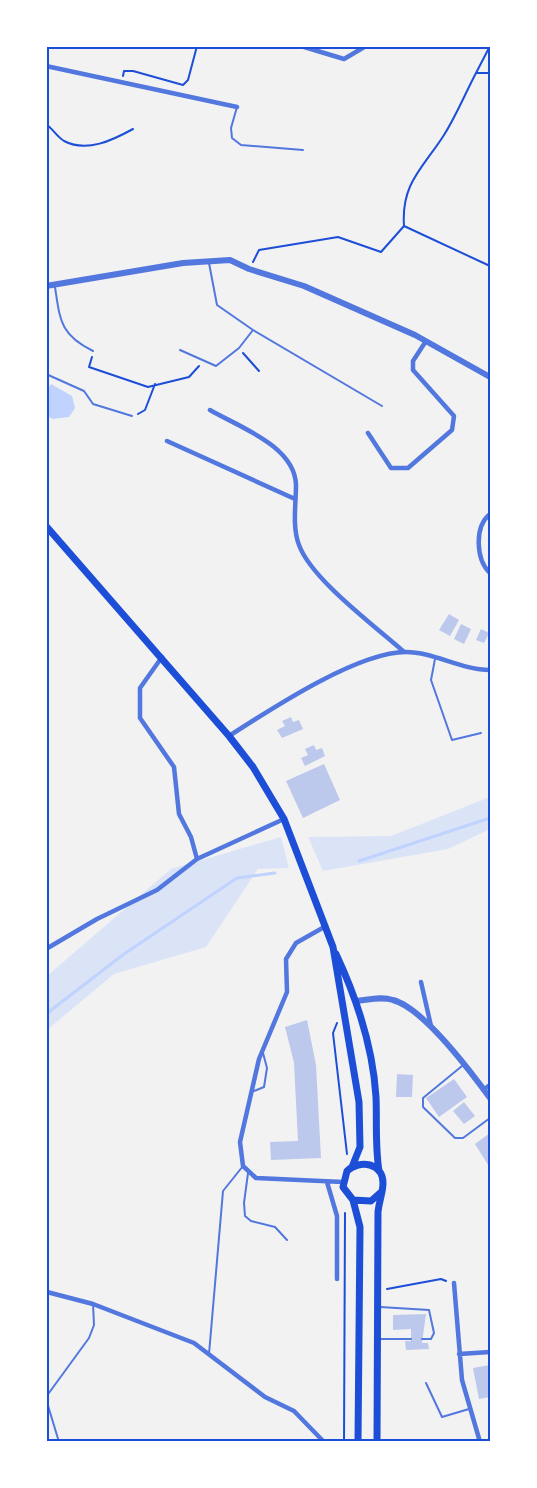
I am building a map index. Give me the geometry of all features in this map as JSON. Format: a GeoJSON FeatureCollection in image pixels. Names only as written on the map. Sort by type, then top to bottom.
{"type":"FeatureCollection","features":[{"type":"Feature","properties":{"kind":"main road"},"geometry":{"type":"LineString","coordinates":[[46,526],[162,657],[229,736],[258,775],[284,819],[296,846],[356,1001],[373,1073],[379,1172],[383,1182],[380,1193],[377,1307],[377,1442]]}},
{"type":"Feature","properties":{"kind":"main road"},"geometry":{"type":"LineString","coordinates":[[333,946],[358,1102],[360,1147],[343,1182],[345,1192],[353,1200],[360,1227],[358,1442]]}},
{"type":"Feature","properties":{"kind":"main road"},"geometry":{"type":"LineString","coordinates":[[352,1167],[364,1163],[379,1172]]}},
{"type":"Feature","properties":{"kind":"main road"},"geometry":{"type":"LineString","coordinates":[[353,1200],[371,1201],[380,1193]]}},
{"type":"Feature","properties":{"kind":"street"},"geometry":{"type":"LineString","coordinates":[[301,46],[344,59],[366,46]]}},
{"type":"Feature","properties":{"kind":"street"},"geometry":{"type":"LineString","coordinates":[[46,66],[237,107]]}},
{"type":"Feature","properties":{"kind":"street"},"geometry":{"type":"LineString","coordinates":[[46,286],[208,260],[230,260],[249,269],[295,283],[426,341],[490,377]]}},
{"type":"Feature","properties":{"kind":"street"},"geometry":{"type":"LineString","coordinates":[[368,433],[391,468],[399,469],[408,468],[452,430],[454,416],[412,370],[413,361],[426,341]]}},
{"type":"Feature","properties":{"kind":"street"},"geometry":{"type":"LineString","coordinates":[[210,410],[274,447],[291,466],[296,482],[295,499],[299,544],[318,574],[405,652]]}},
{"type":"Feature","properties":{"kind":"street"},"geometry":{"type":"LineString","coordinates":[[167,441],[295,499]]}},
{"type":"Feature","properties":{"kind":"street"},"geometry":{"type":"LineString","coordinates":[[490,514],[483,523],[480,550],[484,567],[490,573]]}},
{"type":"Feature","properties":{"kind":"street"},"geometry":{"type":"LineString","coordinates":[[229,736],[344,670],[365,662],[405,652],[471,668],[490,670]]}},
{"type":"Feature","properties":{"kind":"street"},"geometry":{"type":"LineString","coordinates":[[162,657],[140,688],[140,718],[174,767],[179,814],[191,837],[197,859]]}},
{"type":"Feature","properties":{"kind":"street"},"geometry":{"type":"LineString","coordinates":[[46,949],[97,919],[157,890],[197,859],[284,819]]}},
{"type":"Feature","properties":{"kind":"street"},"geometry":{"type":"LineString","coordinates":[[327,926],[303,937],[290,951],[285,968],[287,992],[262,1050],[249,1092],[240,1142],[243,1166],[248,1173],[263,1179],[343,1182]]}},
{"type":"Feature","properties":{"kind":"street"},"geometry":{"type":"LineString","coordinates":[[421,982],[431,1029]]}},
{"type":"Feature","properties":{"kind":"street"},"geometry":{"type":"LineString","coordinates":[[356,1001],[379,998],[401,1002],[431,1029],[487,1087],[490,1098]]}},
{"type":"Feature","properties":{"kind":"street"},"geometry":{"type":"LineString","coordinates":[[327,1182],[337,1216],[337,1279]]}},
{"type":"Feature","properties":{"kind":"street"},"geometry":{"type":"LineString","coordinates":[[454,1283],[459,1354],[469,1409],[480,1442]]}},
{"type":"Feature","properties":{"kind":"street"},"geometry":{"type":"LineString","coordinates":[[46,1292],[93,1304],[194,1343],[266,1397],[294,1411],[324,1442]]}},
{"type":"Feature","properties":{"kind":"street"},"geometry":{"type":"LineString","coordinates":[[459,1354],[490,1352]]}},
{"type":"Feature","properties":{"kind":"lane"},"geometry":{"type":"LineString","coordinates":[[237,107],[231,128],[232,138],[241,145],[303,150]]}},
{"type":"Feature","properties":{"kind":"lane"},"geometry":{"type":"LineString","coordinates":[[208,260],[217,305],[253,330],[382,405]]}},
{"type":"Feature","properties":{"kind":"lane"},"geometry":{"type":"LineString","coordinates":[[54,285],[60,324],[72,338],[93,351]]}},
{"type":"Feature","properties":{"kind":"lane"},"geometry":{"type":"LineString","coordinates":[[180,350],[216,366],[239,348],[253,330]]}},
{"type":"Feature","properties":{"kind":"lane"},"geometry":{"type":"LineString","coordinates":[[46,374],[84,391],[93,404],[132,416]]}},
{"type":"Feature","properties":{"kind":"lane"},"geometry":{"type":"LineString","coordinates":[[435,659],[431,680],[452,740],[481,734]]}},
{"type":"Feature","properties":{"kind":"lane"},"geometry":{"type":"LineString","coordinates":[[249,1092],[264,1087],[267,1068],[262,1050]]}},
{"type":"Feature","properties":{"kind":"lane"},"geometry":{"type":"LineString","coordinates":[[465,1064],[423,1098],[423,1107],[455,1138],[463,1138],[490,1118]]}},
{"type":"Feature","properties":{"kind":"lane"},"geometry":{"type":"LineString","coordinates":[[209,1356],[223,1191],[243,1166]]}},
{"type":"Feature","properties":{"kind":"lane"},"geometry":{"type":"LineString","coordinates":[[248,1173],[244,1203],[245,1216],[250,1221],[275,1227],[287,1240]]}},
{"type":"Feature","properties":{"kind":"lane"},"geometry":{"type":"LineString","coordinates":[[59,1442],[46,1398],[89,1338],[94,1325],[93,1304]]}},
{"type":"Feature","properties":{"kind":"lane"},"geometry":{"type":"LineString","coordinates":[[377,1307],[429,1310],[434,1334],[431,1339],[422,1339]]}},
{"type":"Feature","properties":{"kind":"lane"},"geometry":{"type":"LineString","coordinates":[[377,1339],[411,1339]]}},
{"type":"Feature","properties":{"kind":"lane"},"geometry":{"type":"LineString","coordinates":[[426,1383],[442,1416],[469,1409]]}},
{"type":"Feature","properties":{"kind":"path"},"geometry":{"type":"LineString","coordinates":[[122,82],[124,71],[133,71],[183,85],[188,80],[197,46]]}},
{"type":"Feature","properties":{"kind":"path"},"geometry":{"type":"LineString","coordinates":[[249,269],[259,250],[339,237],[381,252],[404,226],[403,210],[410,186],[423,161],[443,136],[490,46]]}},
{"type":"Feature","properties":{"kind":"path"},"geometry":{"type":"LineString","coordinates":[[476,73],[490,73]]}},
{"type":"Feature","properties":{"kind":"path"},"geometry":{"type":"LineString","coordinates":[[46,124],[64,140],[90,145],[112,140],[133,129]]}},
{"type":"Feature","properties":{"kind":"path"},"geometry":{"type":"LineString","coordinates":[[404,226],[490,266]]}},
{"type":"Feature","properties":{"kind":"path"},"geometry":{"type":"LineString","coordinates":[[239,348],[259,371]]}},
{"type":"Feature","properties":{"kind":"path"},"geometry":{"type":"LineString","coordinates":[[93,351],[90,367],[148,387],[189,377],[204,361]]}},
{"type":"Feature","properties":{"kind":"path"},"geometry":{"type":"LineString","coordinates":[[132,416],[145,410],[155,384]]}},
{"type":"Feature","properties":{"kind":"path"},"geometry":{"type":"LineString","coordinates":[[378,1291],[441,1279],[454,1283]]}},
{"type":"Feature","properties":{"kind":"shaded area"},"geometry":{"type":"Polygon","coordinates":[[[490,797],[490,829],[448,849],[323,871],[308,837],[391,836],[490,797]]]}},
{"type":"Feature","properties":{"kind":"shaded area"},"geometry":{"type":"Polygon","coordinates":[[[281,837],[289,868],[258,869],[206,947],[114,974],[47,1030],[47,976],[171,869],[281,837]]]}},
{"type":"Feature","properties":{"kind":"water"},"geometry":{"type":"Polygon","coordinates":[[[51,384],[72,396],[75,408],[69,417],[52,419],[47,415],[47,390],[51,384]]]}},
{"type":"Feature","properties":{"kind":"building"},"geometry":{"type":"Polygon","coordinates":[[[449,614],[459,620],[450,636],[439,630],[449,614]]]}},
{"type":"Feature","properties":{"kind":"building"},"geometry":{"type":"Polygon","coordinates":[[[461,624],[471,629],[464,644],[454,639],[461,624]]]}},
{"type":"Feature","properties":{"kind":"building"},"geometry":{"type":"Polygon","coordinates":[[[481,629],[489,633],[484,643],[476,640],[481,629]]]}},
{"type":"Feature","properties":{"kind":"building"},"geometry":{"type":"Polygon","coordinates":[[[291,717],[293,722],[299,720],[303,729],[282,738],[277,730],[285,726],[282,721],[291,717]]]}},
{"type":"Feature","properties":{"kind":"building"},"geometry":{"type":"Polygon","coordinates":[[[314,745],[316,750],[322,748],[325,756],[305,766],[301,758],[308,755],[305,749],[314,745]]]}},
{"type":"Feature","properties":{"kind":"building"},"geometry":{"type":"Polygon","coordinates":[[[324,764],[340,800],[303,818],[286,781],[324,764]]]}},
{"type":"Feature","properties":{"kind":"building"},"geometry":{"type":"Polygon","coordinates":[[[307,1020],[316,1065],[321,1158],[271,1160],[270,1142],[298,1141],[294,1063],[285,1027],[307,1020]]]}},
{"type":"Feature","properties":{"kind":"building"},"geometry":{"type":"Polygon","coordinates":[[[397,1074],[413,1075],[412,1097],[396,1097],[397,1074]]]}},
{"type":"Feature","properties":{"kind":"building"},"geometry":{"type":"Polygon","coordinates":[[[454,1079],[467,1097],[439,1117],[426,1098],[454,1079]]]}},
{"type":"Feature","properties":{"kind":"building"},"geometry":{"type":"Polygon","coordinates":[[[464,1102],[475,1116],[464,1124],[453,1111],[464,1102]]]}},
{"type":"Feature","properties":{"kind":"building"},"geometry":{"type":"Polygon","coordinates":[[[490,1133],[490,1168],[475,1144],[490,1133]]]}},
{"type":"Feature","properties":{"kind":"building"},"geometry":{"type":"Polygon","coordinates":[[[426,1314],[422,1343],[428,1343],[429,1349],[406,1350],[405,1341],[411,1341],[411,1329],[393,1330],[393,1315],[426,1314]]]}},
{"type":"Feature","properties":{"kind":"building"},"geometry":{"type":"Polygon","coordinates":[[[490,1365],[490,1397],[479,1399],[473,1368],[490,1365]]]}},
{"type":"Feature","properties":{"kind":"waterway"},"geometry":{"type":"LineString","coordinates":[[359,861],[490,818]]}},
{"type":"Feature","properties":{"kind":"waterway"},"geometry":{"type":"LineString","coordinates":[[46,1014],[124,954],[237,878],[275,873]]}}]}
